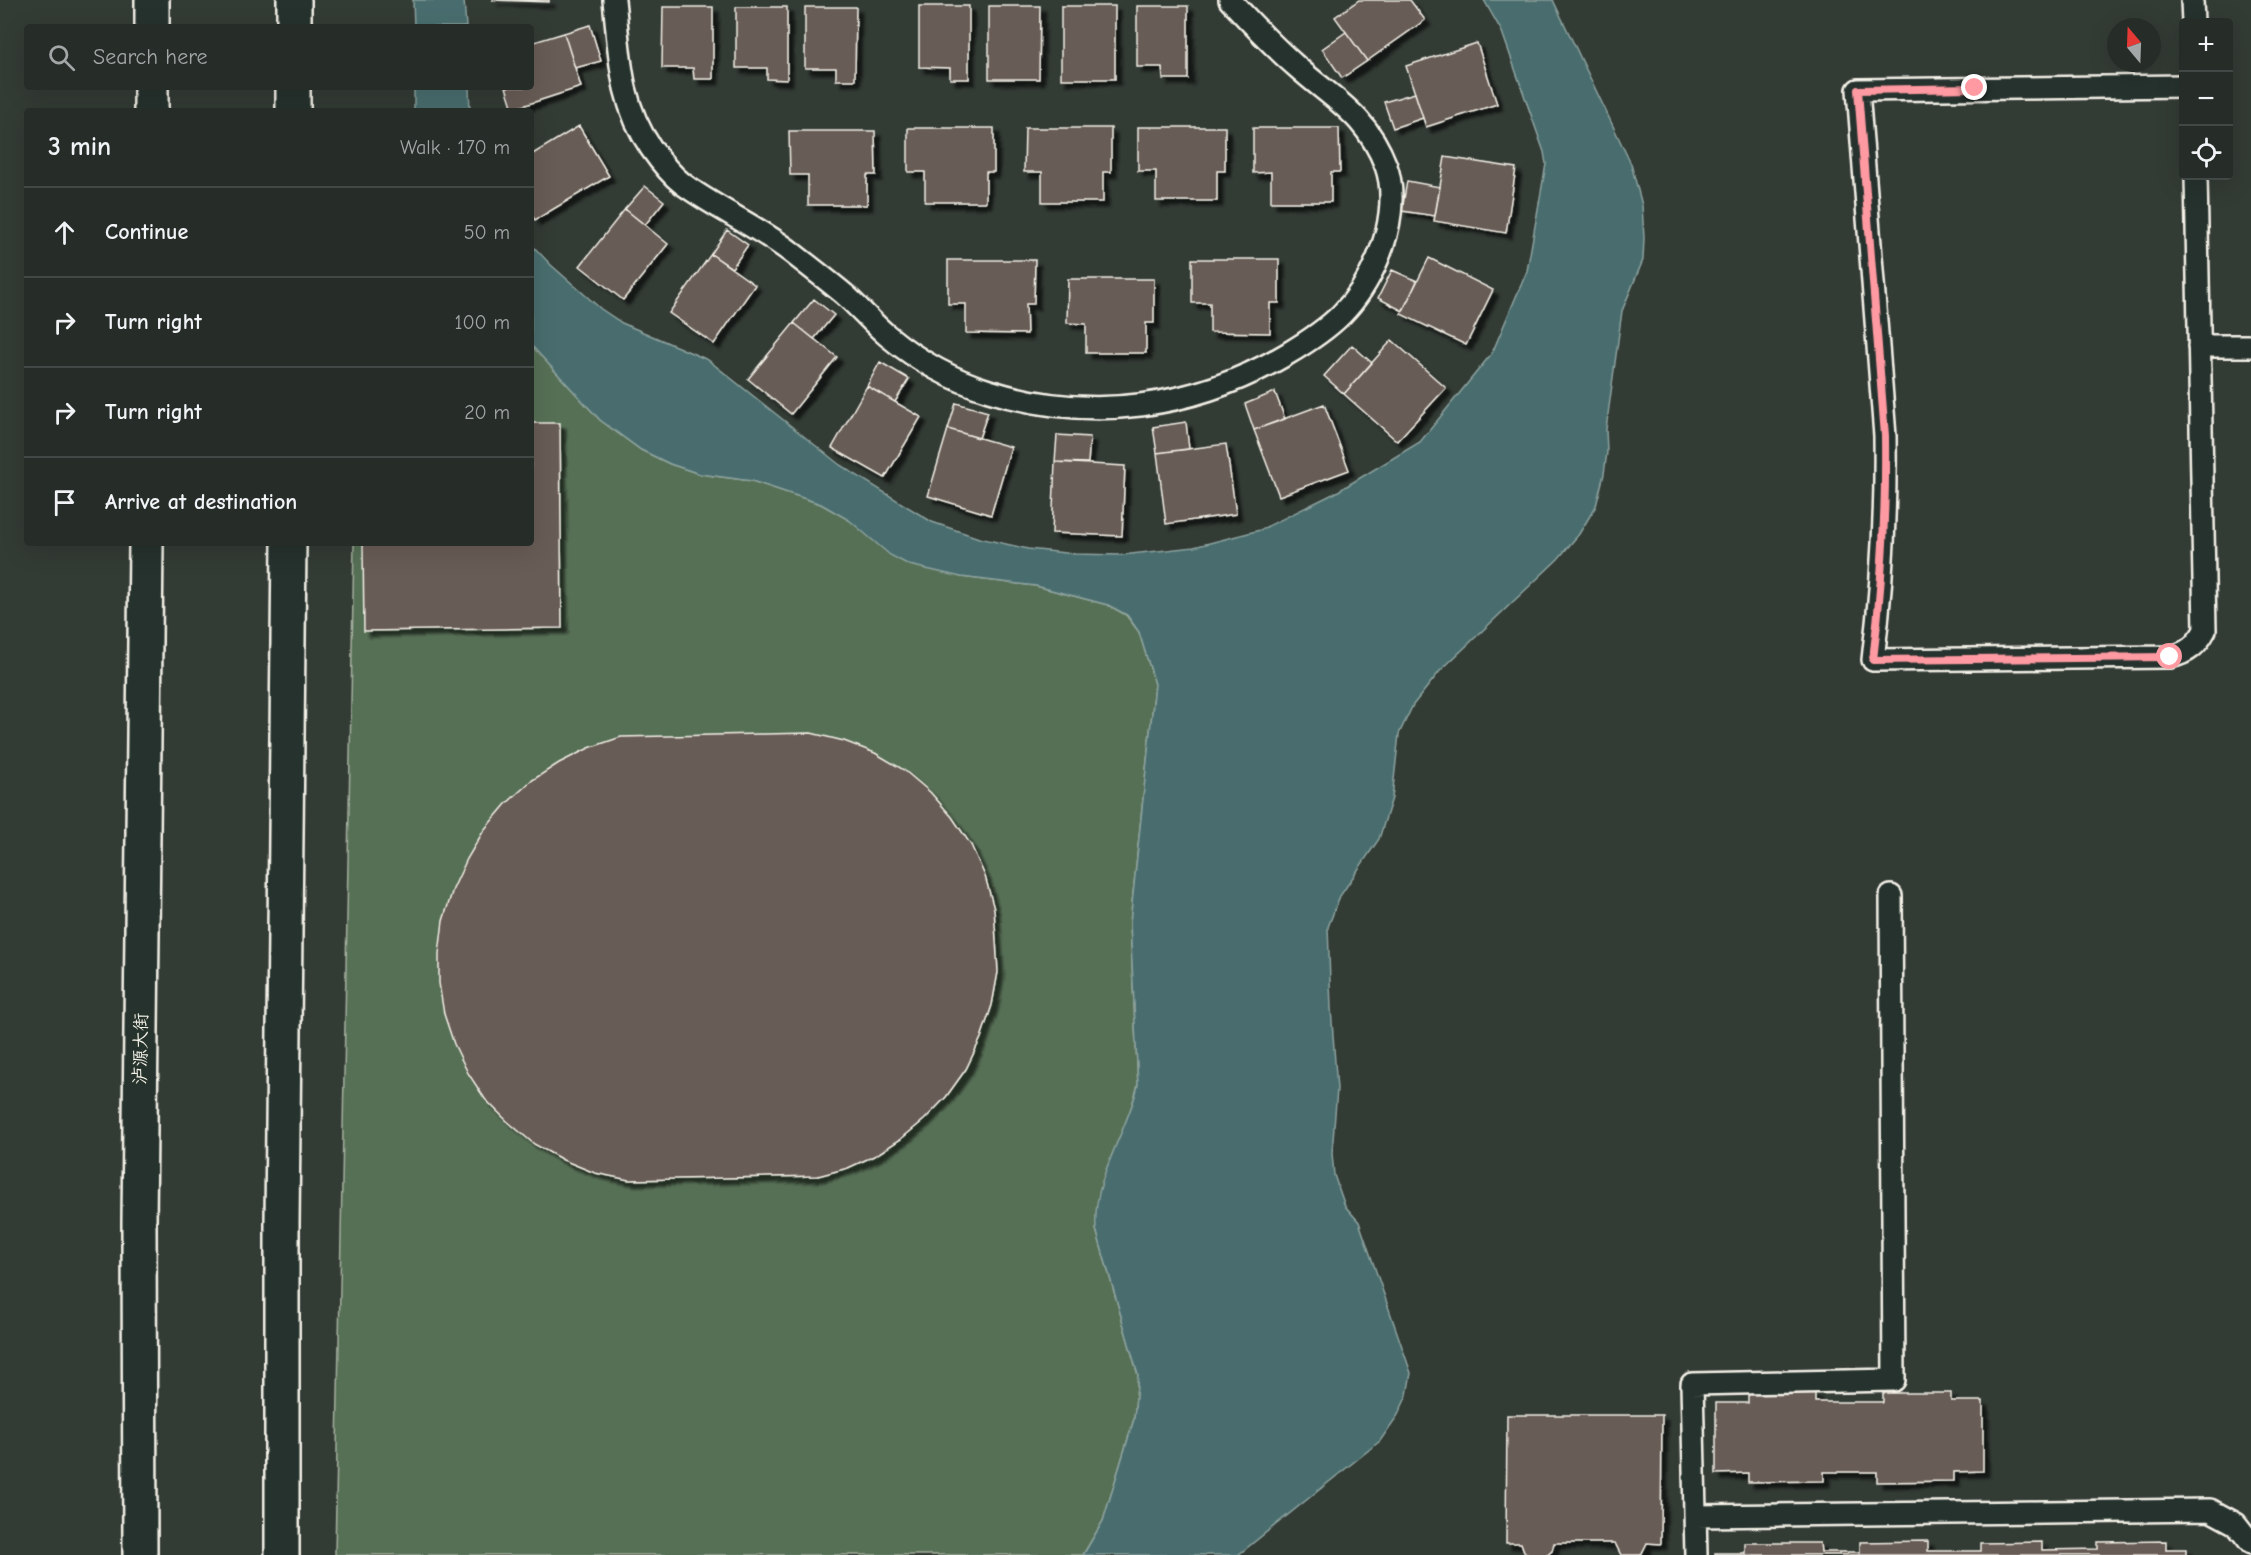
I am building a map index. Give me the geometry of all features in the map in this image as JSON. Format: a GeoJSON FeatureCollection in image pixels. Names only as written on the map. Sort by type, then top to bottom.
{"type":"FeatureCollection","features":[{"type":"Feature","properties":{"kind":"main road"},"geometry":{"type":"LineString","coordinates":[[152,0],[152,24]]}},
{"type":"Feature","properties":{"kind":"main road"},"geometry":{"type":"LineString","coordinates":[[294,0],[294,24]]}},
{"type":"Feature","properties":{"kind":"main road"},"geometry":{"type":"LineString","coordinates":[[151,90],[151,108]]}},
{"type":"Feature","properties":{"kind":"main road"},"geometry":{"type":"LineString","coordinates":[[293,90],[293,108]]}},
{"type":"Feature","properties":{"kind":"main road","name":"泸源大街"},"geometry":{"type":"LineString","coordinates":[[140,1555],[140,1199],[146,546]]}},
{"type":"Feature","properties":{"kind":"main road"},"geometry":{"type":"LineString","coordinates":[[282,1555],[282,1223],[289,546]]}},
{"type":"Feature","properties":{"kind":"lane"},"geometry":{"type":"LineString","coordinates":[[614,0],[623,85],[630,111],[642,135],[659,160],[681,182],[788,250],[846,296],[888,336],[922,360],[958,379],[988,391],[1048,405],[1088,408],[1128,407],[1168,401],[1213,389],[1256,372],[1321,334],[1342,315],[1360,293],[1383,245],[1389,219],[1391,189],[1386,167],[1368,130],[1356,115],[1297,67],[1230,0]]}},
{"type":"Feature","properties":{"kind":"lane"},"geometry":{"type":"LineString","coordinates":[[2192,0],[2193,18]]}},
{"type":"Feature","properties":{"kind":"lane"},"geometry":{"type":"LineString","coordinates":[[2179,86],[1858,90],[1886,494],[1880,606],[1873,660],[2170,657],[2190,650],[2199,641],[2205,630],[2196,180]]}},
{"type":"Feature","properties":{"kind":"lane"},"geometry":{"type":"LineString","coordinates":[[2199,346],[2251,346]]}},
{"type":"Feature","properties":{"kind":"lane"},"geometry":{"type":"LineString","coordinates":[[1696,1555],[1692,1384],[1894,1380],[1891,896]]}},
{"type":"Feature","properties":{"kind":"lane"},"geometry":{"type":"LineString","coordinates":[[1695,1516],[2210,1510],[2236,1524],[2251,1543]]}},
{"type":"Feature","properties":{"kind":"green space"},"geometry":{"type":"Polygon","coordinates":[[[534,348],[600,420],[641,450],[670,464],[700,474],[752,481],[821,504],[961,577],[1036,586],[1108,605],[1126,615],[1139,632],[1155,684],[1130,923],[1138,1085],[1096,1229],[1138,1375],[1134,1419],[1103,1521],[1083,1555],[335,1555],[354,546],[534,546],[534,348]]]}},
{"type":"Feature","properties":{"kind":"water"},"geometry":{"type":"Polygon","coordinates":[[[413,0],[464,0],[466,24],[414,24],[413,0]]]}},
{"type":"Feature","properties":{"kind":"water"},"geometry":{"type":"Polygon","coordinates":[[[1484,0],[1553,0],[1631,164],[1642,205],[1643,260],[1622,311],[1606,429],[1607,452],[1596,506],[1579,534],[1558,559],[1440,671],[1413,705],[1399,734],[1392,798],[1379,839],[1340,896],[1328,927],[1337,1089],[1332,1153],[1334,1175],[1345,1206],[1359,1222],[1411,1373],[1407,1395],[1398,1415],[1380,1441],[1238,1555],[1083,1555],[1103,1521],[1134,1419],[1138,1375],[1096,1229],[1096,1210],[1105,1174],[1138,1085],[1130,923],[1155,684],[1139,632],[1127,615],[1108,605],[1036,586],[961,577],[909,565],[890,555],[849,520],[821,504],[752,481],[700,474],[670,464],[641,450],[600,420],[534,348],[534,247],[601,309],[622,323],[708,360],[840,465],[932,522],[979,538],[1028,549],[1075,554],[1122,555],[1194,547],[1260,530],[1335,493],[1420,442],[1492,353],[1527,271],[1546,164],[1544,152],[1502,32],[1484,0]]]}},
{"type":"Feature","properties":{"kind":"water"},"geometry":{"type":"Polygon","coordinates":[[[414,90],[469,90],[470,108],[414,108],[414,90]]]}},
{"type":"Feature","properties":{"kind":"building"},"geometry":{"type":"Polygon","coordinates":[[[492,0],[549,0],[549,2],[492,0]]]}},
{"type":"Feature","properties":{"kind":"building"},"geometry":{"type":"Polygon","coordinates":[[[1359,0],[1410,0],[1425,20],[1367,61],[1335,17],[1359,0]]]}},
{"type":"Feature","properties":{"kind":"building"},"geometry":{"type":"Polygon","coordinates":[[[919,6],[969,6],[969,79],[950,79],[950,68],[919,67],[919,6]]]}},
{"type":"Feature","properties":{"kind":"building"},"geometry":{"type":"Polygon","coordinates":[[[989,6],[1040,6],[1039,79],[989,79],[989,6]]]}},
{"type":"Feature","properties":{"kind":"building"},"geometry":{"type":"Polygon","coordinates":[[[1061,6],[1115,6],[1115,79],[1061,79],[1061,6]]]}},
{"type":"Feature","properties":{"kind":"building"},"geometry":{"type":"Polygon","coordinates":[[[1137,6],[1188,6],[1188,79],[1163,79],[1162,67],[1137,67],[1137,6]]]}},
{"type":"Feature","properties":{"kind":"building"},"geometry":{"type":"Polygon","coordinates":[[[663,7],[713,7],[713,79],[694,79],[693,68],[662,68],[663,7]]]}},
{"type":"Feature","properties":{"kind":"building"},"geometry":{"type":"Polygon","coordinates":[[[736,7],[787,7],[787,80],[767,79],[767,68],[736,68],[736,7]]]}},
{"type":"Feature","properties":{"kind":"building"},"geometry":{"type":"Polygon","coordinates":[[[805,7],[856,7],[855,80],[836,80],[836,68],[805,68],[805,7]]]}},
{"type":"Feature","properties":{"kind":"building"},"geometry":{"type":"Polygon","coordinates":[[[590,25],[601,61],[575,68],[564,33],[590,25]]]}},
{"type":"Feature","properties":{"kind":"building"},"geometry":{"type":"Polygon","coordinates":[[[1346,32],[1367,61],[1342,78],[1322,49],[1346,32]]]}},
{"type":"Feature","properties":{"kind":"building"},"geometry":{"type":"Polygon","coordinates":[[[564,33],[581,87],[513,108],[507,90],[534,90],[534,42],[564,33]]]}},
{"type":"Feature","properties":{"kind":"building"},"geometry":{"type":"Polygon","coordinates":[[[1477,43],[1497,104],[1426,127],[1406,66],[1477,43]]]}},
{"type":"Feature","properties":{"kind":"building"},"geometry":{"type":"Polygon","coordinates":[[[1415,93],[1423,118],[1393,128],[1384,102],[1415,93]]]}},
{"type":"Feature","properties":{"kind":"building"},"geometry":{"type":"Polygon","coordinates":[[[579,126],[609,176],[535,220],[534,153],[579,126]]]}},
{"type":"Feature","properties":{"kind":"building"},"geometry":{"type":"Polygon","coordinates":[[[1138,127],[1225,127],[1225,171],[1217,171],[1217,201],[1156,201],[1156,171],[1138,171],[1138,127]]]}},
{"type":"Feature","properties":{"kind":"building"},"geometry":{"type":"Polygon","coordinates":[[[908,128],[994,128],[994,172],[986,172],[986,202],[925,202],[925,172],[908,172],[908,128]]]}},
{"type":"Feature","properties":{"kind":"building"},"geometry":{"type":"Polygon","coordinates":[[[1025,128],[1111,128],[1111,172],[1103,172],[1103,202],[1042,202],[1042,172],[1024,172],[1025,128]]]}},
{"type":"Feature","properties":{"kind":"building"},"geometry":{"type":"Polygon","coordinates":[[[1253,128],[1339,128],[1340,172],[1331,172],[1331,202],[1271,202],[1271,172],[1253,173],[1253,128]]]}},
{"type":"Feature","properties":{"kind":"building"},"geometry":{"type":"Polygon","coordinates":[[[789,131],[875,131],[876,175],[867,175],[867,205],[808,205],[808,175],[790,175],[789,131]]]}},
{"type":"Feature","properties":{"kind":"building"},"geometry":{"type":"Polygon","coordinates":[[[1445,157],[1516,168],[1506,233],[1434,221],[1445,157]]]}},
{"type":"Feature","properties":{"kind":"building"},"geometry":{"type":"Polygon","coordinates":[[[1407,181],[1440,187],[1435,216],[1402,211],[1407,181]]]}},
{"type":"Feature","properties":{"kind":"building"},"geometry":{"type":"Polygon","coordinates":[[[645,186],[664,201],[645,225],[625,209],[645,186]]]}},
{"type":"Feature","properties":{"kind":"building"},"geometry":{"type":"Polygon","coordinates":[[[625,209],[668,244],[623,300],[580,266],[625,209]]]}},
{"type":"Feature","properties":{"kind":"building"},"geometry":{"type":"Polygon","coordinates":[[[727,230],[748,245],[732,268],[711,254],[727,230]]]}},
{"type":"Feature","properties":{"kind":"building"},"geometry":{"type":"Polygon","coordinates":[[[711,254],[755,285],[714,344],[669,313],[711,254]]]}},
{"type":"Feature","properties":{"kind":"building"},"geometry":{"type":"Polygon","coordinates":[[[1429,258],[1493,290],[1466,345],[1401,314],[1429,258]]]}},
{"type":"Feature","properties":{"kind":"building"},"geometry":{"type":"Polygon","coordinates":[[[1192,259],[1279,259],[1279,303],[1270,303],[1270,333],[1210,332],[1210,303],[1192,303],[1192,259]]]}},
{"type":"Feature","properties":{"kind":"building"},"geometry":{"type":"Polygon","coordinates":[[[948,260],[1035,260],[1034,304],[1026,304],[1027,334],[966,333],[966,304],[948,304],[948,260]]]}},
{"type":"Feature","properties":{"kind":"building"},"geometry":{"type":"Polygon","coordinates":[[[1392,270],[1417,281],[1403,311],[1378,298],[1392,270]]]}},
{"type":"Feature","properties":{"kind":"building"},"geometry":{"type":"Polygon","coordinates":[[[1068,279],[1154,279],[1154,323],[1146,323],[1146,353],[1086,353],[1086,324],[1067,323],[1068,279]]]}},
{"type":"Feature","properties":{"kind":"building"},"geometry":{"type":"Polygon","coordinates":[[[814,299],[834,315],[814,339],[794,323],[814,299]]]}},
{"type":"Feature","properties":{"kind":"building"},"geometry":{"type":"Polygon","coordinates":[[[794,323],[837,357],[791,414],[748,379],[794,323]]]}},
{"type":"Feature","properties":{"kind":"building"},"geometry":{"type":"Polygon","coordinates":[[[1392,340],[1446,388],[1397,441],[1344,394],[1392,340]]]}},
{"type":"Feature","properties":{"kind":"building"},"geometry":{"type":"Polygon","coordinates":[[[1352,345],[1372,363],[1344,394],[1324,376],[1352,345]]]}},
{"type":"Feature","properties":{"kind":"building"},"geometry":{"type":"Polygon","coordinates":[[[880,362],[909,379],[895,402],[867,386],[880,362]]]}},
{"type":"Feature","properties":{"kind":"building"},"geometry":{"type":"Polygon","coordinates":[[[867,386],[921,417],[885,478],[832,448],[867,386]]]}},
{"type":"Feature","properties":{"kind":"building"},"geometry":{"type":"Polygon","coordinates":[[[1275,392],[1285,419],[1254,430],[1245,404],[1275,392]]]}},
{"type":"Feature","properties":{"kind":"building"},"geometry":{"type":"Polygon","coordinates":[[[956,403],[988,412],[979,438],[948,429],[956,403]]]}},
{"type":"Feature","properties":{"kind":"building"},"geometry":{"type":"Polygon","coordinates":[[[1324,404],[1349,470],[1279,496],[1254,430],[1324,404]]]}},
{"type":"Feature","properties":{"kind":"building"},"geometry":{"type":"Polygon","coordinates":[[[1186,422],[1189,449],[1157,453],[1153,427],[1186,422]]]}},
{"type":"Feature","properties":{"kind":"building"},"geometry":{"type":"Polygon","coordinates":[[[534,423],[560,423],[562,628],[364,631],[363,546],[534,546],[534,423]]]}},
{"type":"Feature","properties":{"kind":"building"},"geometry":{"type":"Polygon","coordinates":[[[948,429],[1011,447],[991,515],[928,496],[948,429]]]}},
{"type":"Feature","properties":{"kind":"building"},"geometry":{"type":"Polygon","coordinates":[[[1057,435],[1090,437],[1088,463],[1055,462],[1057,435]]]}},
{"type":"Feature","properties":{"kind":"building"},"geometry":{"type":"Polygon","coordinates":[[[1226,444],[1236,514],[1166,524],[1157,453],[1226,444]]]}},
{"type":"Feature","properties":{"kind":"building"},"geometry":{"type":"Polygon","coordinates":[[[1055,462],[1125,466],[1122,536],[1052,533],[1055,462]]]}},
{"type":"Feature","properties":{"kind":"building"},"geometry":{"type":"Polygon","coordinates":[[[811,733],[844,741],[875,753],[904,770],[930,792],[952,817],[971,845],[985,876],[994,909],[998,972],[992,1005],[981,1038],[966,1069],[946,1097],[901,1139],[876,1155],[848,1168],[818,1176],[629,1180],[595,1173],[563,1160],[534,1144],[485,1099],[468,1073],[454,1044],[444,1014],[439,983],[439,954],[443,921],[453,889],[484,830],[506,804],[531,781],[589,748],[621,737],[811,733]]]}},
{"type":"Feature","properties":{"kind":"building"},"geometry":{"type":"Polygon","coordinates":[[[1748,1393],[1815,1393],[1815,1402],[1883,1402],[1883,1393],[1951,1393],[1951,1401],[1983,1401],[1983,1471],[1954,1472],[1954,1481],[1877,1482],[1877,1472],[1824,1472],[1824,1481],[1748,1482],[1748,1473],[1716,1474],[1716,1403],[1748,1403],[1748,1393]]]}},
{"type":"Feature","properties":{"kind":"building"},"geometry":{"type":"Polygon","coordinates":[[[1507,1415],[1662,1415],[1661,1544],[1647,1543],[1641,1555],[1621,1555],[1615,1543],[1554,1543],[1552,1551],[1547,1555],[1528,1555],[1521,1543],[1506,1543],[1507,1415]]]}},
{"type":"Feature","properties":{"kind":"building"},"geometry":{"type":"Polygon","coordinates":[[[1928,1541],[1928,1551],[1981,1551],[1981,1543],[2042,1542],[2042,1550],[2098,1549],[2098,1542],[2166,1541],[2166,1549],[2186,1549],[2186,1555],[1715,1555],[1715,1553],[1745,1553],[1745,1543],[1820,1543],[1821,1552],[1860,1552],[1860,1542],[1928,1541]]]}},
{"type":"Feature","properties":{"kind":"route"},"geometry":{"type":"LineString","coordinates":[[1975,88],[1858,90],[1885,436],[1886,494],[1880,606],[1873,660],[2170,657]]}}]}
